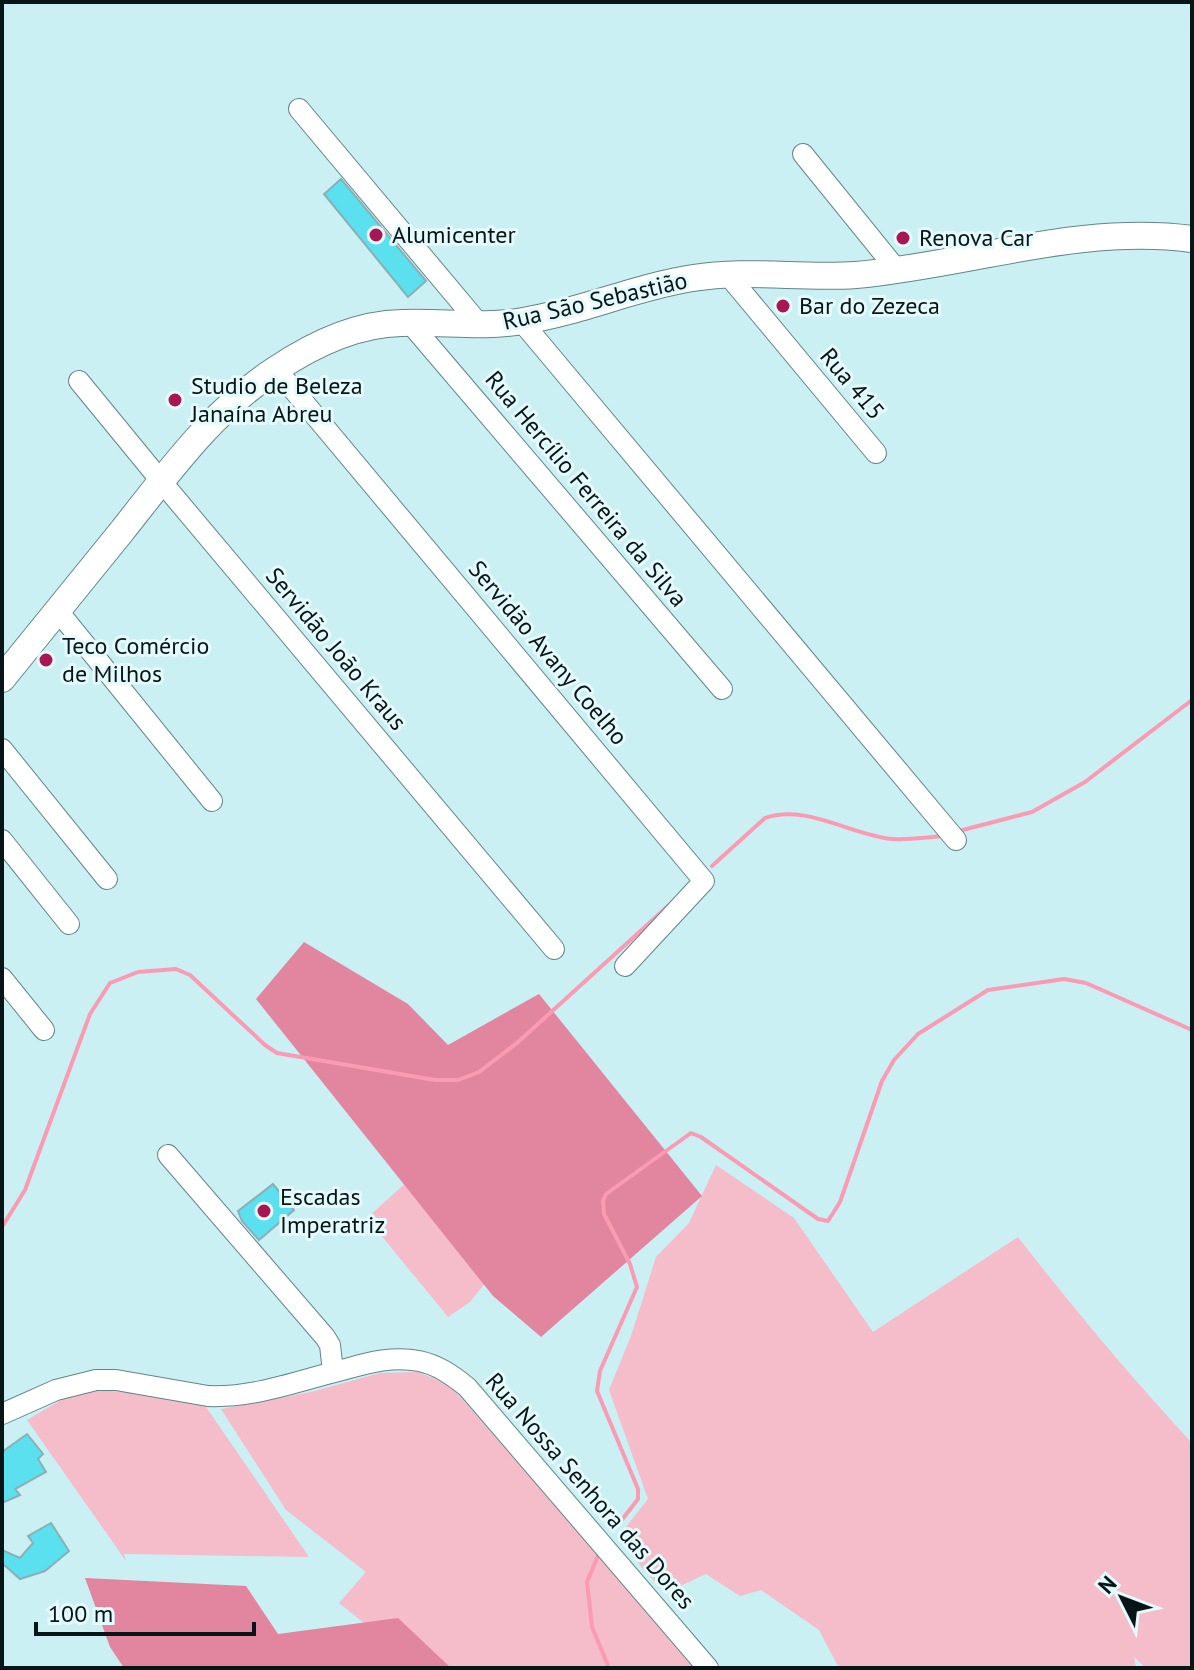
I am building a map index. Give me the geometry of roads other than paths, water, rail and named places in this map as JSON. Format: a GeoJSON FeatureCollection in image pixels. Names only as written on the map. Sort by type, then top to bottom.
{"type":"FeatureCollection","features":[{"type":"Feature","properties":{"kind":"main road","name":"Rua São Sebastião"},"geometry":{"type":"LineString","coordinates":[[3,675],[217,416],[276,369],[332,338],[377,325],[522,322],[695,277],[855,275],[1098,236],[1144,234],[1192,239]]}},
{"type":"Feature","properties":{"kind":"street"},"geometry":{"type":"LineString","coordinates":[[299,109],[480,325]]}},
{"type":"Feature","properties":{"kind":"street"},"geometry":{"type":"LineString","coordinates":[[803,154],[897,270]]}},
{"type":"Feature","properties":{"kind":"street","name":"Rua 415"},"geometry":{"type":"LineString","coordinates":[[728,275],[876,453]]}},
{"type":"Feature","properties":{"kind":"street"},"geometry":{"type":"LineString","coordinates":[[522,322],[956,840]]}},
{"type":"Feature","properties":{"kind":"street","name":"Rua Hercílio Ferreira da Silva"},"geometry":{"type":"LineString","coordinates":[[410,323],[722,689]]}},
{"type":"Feature","properties":{"kind":"street","name":"Servidão Avany Coelho"},"geometry":{"type":"LineString","coordinates":[[276,369],[704,881],[625,966]]}},
{"type":"Feature","properties":{"kind":"street","name":"Servidão João Kraus"},"geometry":{"type":"LineString","coordinates":[[79,381],[554,949]]}},
{"type":"Feature","properties":{"kind":"street"},"geometry":{"type":"LineString","coordinates":[[58,611],[212,801]]}},
{"type":"Feature","properties":{"kind":"street"},"geometry":{"type":"LineString","coordinates":[[2,749],[107,879]]}},
{"type":"Feature","properties":{"kind":"street"},"geometry":{"type":"LineString","coordinates":[[2,840],[69,924]]}},
{"type":"Feature","properties":{"kind":"street"},"geometry":{"type":"LineString","coordinates":[[2,978],[44,1030]]}},
{"type":"Feature","properties":{"kind":"street"},"geometry":{"type":"LineString","coordinates":[[168,1155],[325,1337],[330,1345],[333,1372]]}},
{"type":"Feature","properties":{"kind":"street","name":"Rua Nossa Senhora das Dores"},"geometry":{"type":"LineString","coordinates":[[2,1414],[42,1395],[96,1380],[116,1380],[222,1397],[251,1394],[377,1361],[407,1360],[438,1367],[457,1379],[477,1399],[708,1668]]}},
{"type":"Feature","properties":{"kind":"waterway"},"geometry":{"type":"LineString","coordinates":[[959,831],[1032,812],[1085,782],[1192,700]]}},
{"type":"Feature","properties":{"kind":"waterway"},"geometry":{"type":"LineString","coordinates":[[712,866],[765,818],[780,814],[813,817],[878,837],[912,839],[944,836]]}},
{"type":"Feature","properties":{"kind":"waterway"},"geometry":{"type":"LineString","coordinates":[[2,1227],[25,1190],[90,1014],[110,983],[138,972],[176,969],[190,975],[277,1053],[435,1080],[458,1080],[479,1072],[517,1043],[668,906]]}},
{"type":"Feature","properties":{"kind":"waterway"},"geometry":{"type":"LineString","coordinates":[[618,1525],[638,1499],[638,1489],[597,1391],[600,1371],[637,1287],[630,1264],[604,1214],[606,1194],[691,1133],[818,1219],[828,1221],[840,1202],[882,1081],[894,1060],[918,1034],[988,990],[1064,979],[1086,983],[1192,1030]]}},
{"type":"Feature","properties":{"kind":"waterway"},"geometry":{"type":"LineString","coordinates":[[599,1553],[587,1582],[592,1627],[609,1668]]}},
{"type":"Feature","properties":{"kind":"place","name":"Alumicenter"},"geometry":{"type":"Point","coordinates":[376,235]}},
{"type":"Feature","properties":{"kind":"place","name":"Renova Car"},"geometry":{"type":"Point","coordinates":[903,238]}},
{"type":"Feature","properties":{"kind":"place","name":"Bar do Zezeca"},"geometry":{"type":"Point","coordinates":[783,306]}},
{"type":"Feature","properties":{"kind":"place","name":"Studio de Beleza Janaína Abreu"},"geometry":{"type":"Point","coordinates":[175,400]}},
{"type":"Feature","properties":{"kind":"place","name":"Teco Comércio de Milhos"},"geometry":{"type":"Point","coordinates":[46,660]}},
{"type":"Feature","properties":{"kind":"place","name":"Escadas Imperatriz"},"geometry":{"type":"Point","coordinates":[264,1211]}}]}
